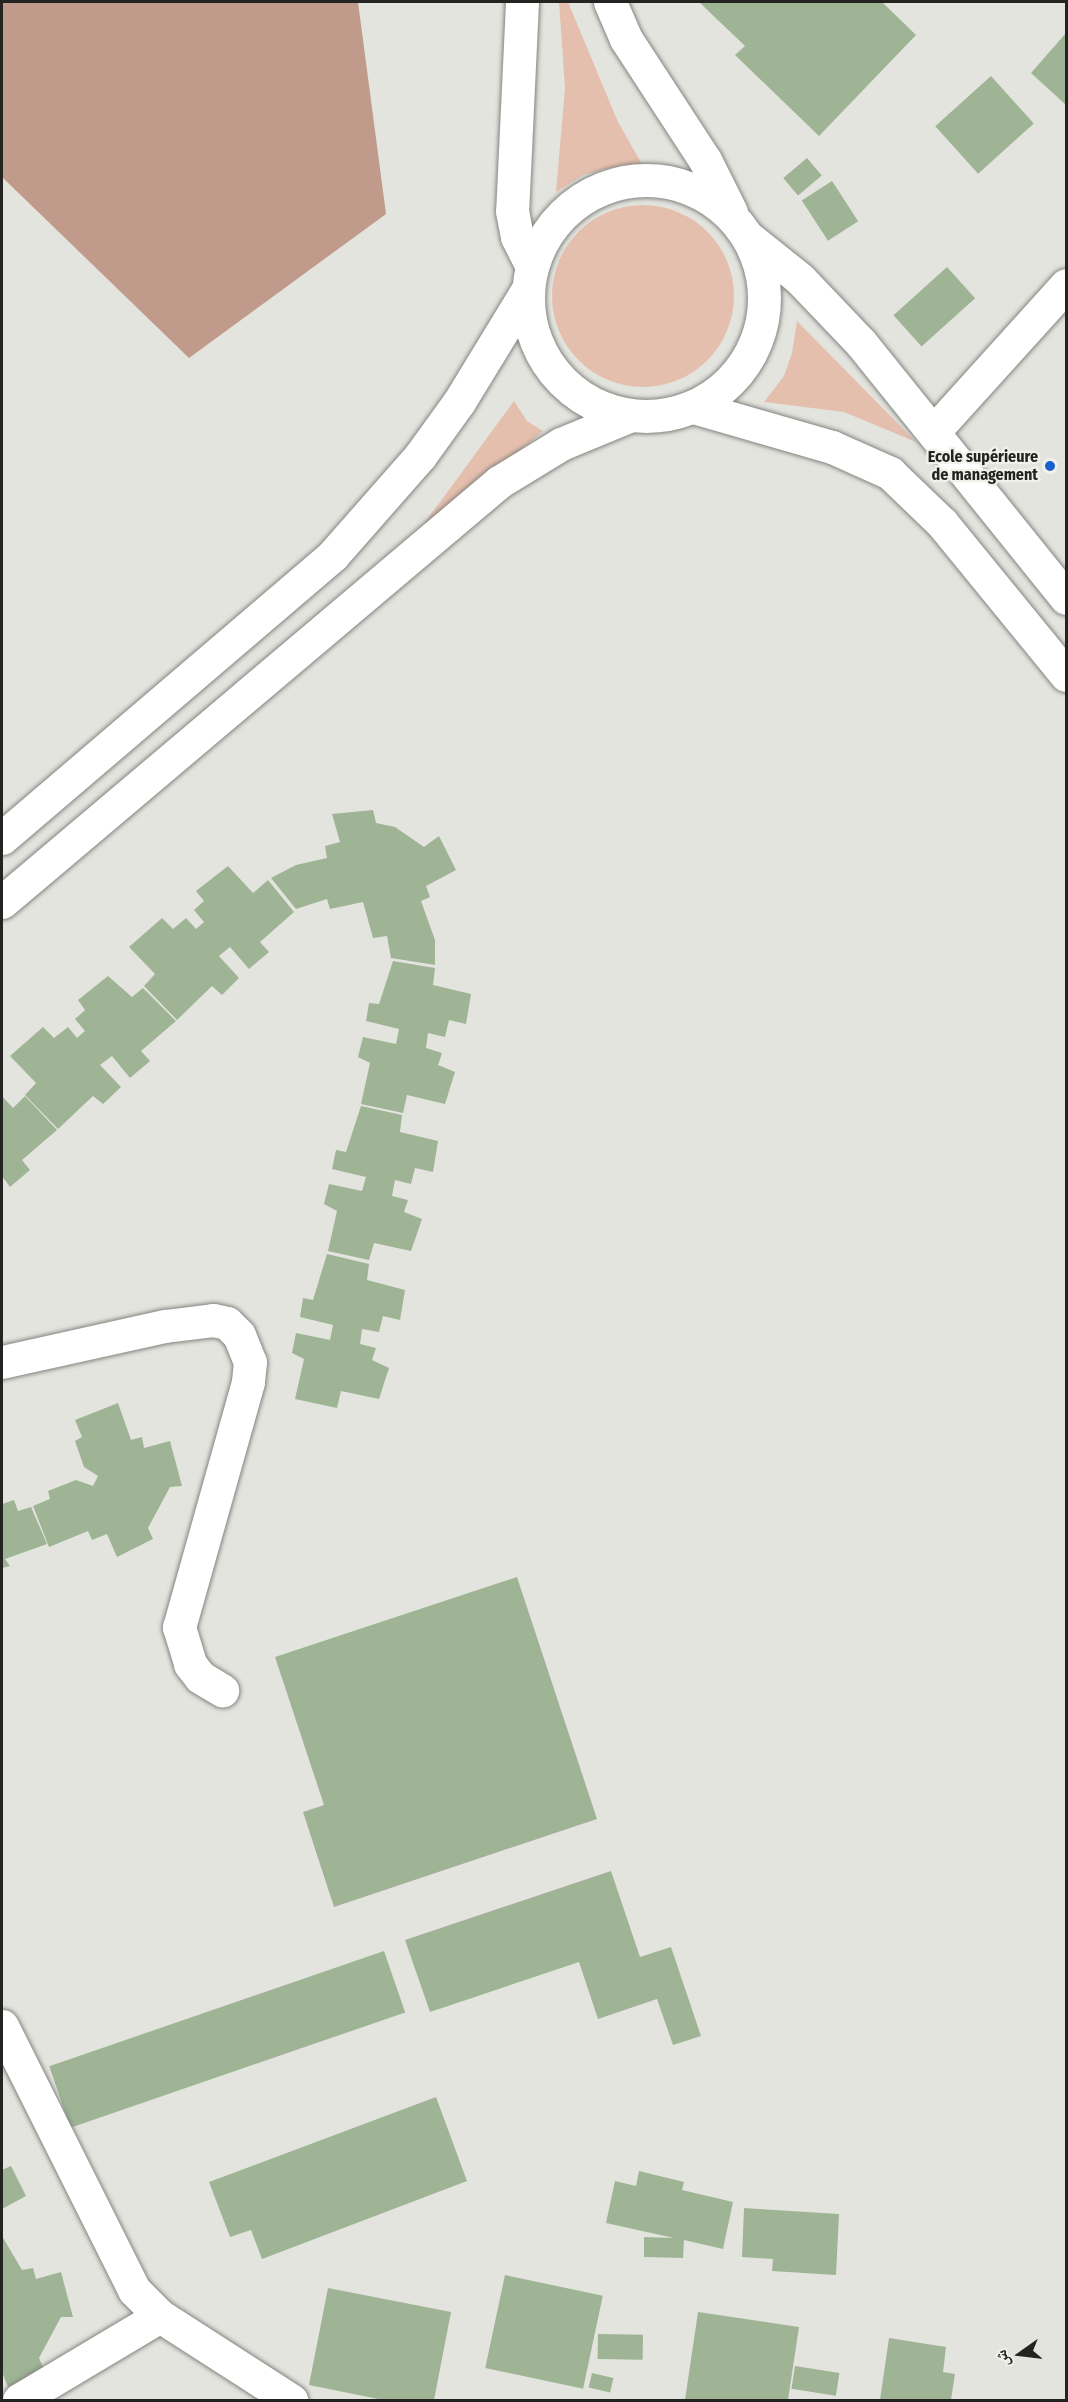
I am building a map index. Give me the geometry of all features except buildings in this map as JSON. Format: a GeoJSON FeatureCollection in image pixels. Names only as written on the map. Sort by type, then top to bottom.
{"type":"FeatureCollection","features":[{"type":"Feature","properties":{"kind":"main road"},"geometry":{"type":"LineString","coordinates":[[522,2],[512,211],[530,278],[533,333],[554,372],[587,401],[629,416],[651,417],[693,408],[727,386],[754,344],[764,315],[762,275],[741,228],[705,160],[626,39],[610,2]]}},
{"type":"Feature","properties":{"kind":"main road"},"geometry":{"type":"LineString","coordinates":[[2,838],[333,555],[420,456],[459,402],[530,278],[550,228],[573,206],[619,182],[662,179],[701,192],[831,310],[935,430],[1066,597]]}},
{"type":"Feature","properties":{"kind":"main road"},"geometry":{"type":"LineString","coordinates":[[935,430],[1066,285]]}},
{"type":"Feature","properties":{"kind":"main road"},"geometry":{"type":"LineString","coordinates":[[693,408],[773,427],[840,450],[890,473],[942,523],[1066,675]]}},
{"type":"Feature","properties":{"kind":"main road"},"geometry":{"type":"LineString","coordinates":[[2,902],[499,482],[561,444],[629,416]]}},
{"type":"Feature","properties":{"kind":"main road"},"geometry":{"type":"LineString","coordinates":[[2,1362],[165,1326],[213,1320],[227,1323],[239,1335],[250,1362],[248,1382],[179,1627],[190,1664],[200,1677],[222,1690]]}},
{"type":"Feature","properties":{"kind":"main road"},"geometry":{"type":"LineString","coordinates":[[2,2026],[134,2290],[160,2316],[291,2400]]}},
{"type":"Feature","properties":{"kind":"main road"},"geometry":{"type":"LineString","coordinates":[[19,2400],[160,2316]]}},
{"type":"Feature","properties":{"kind":"shaded area"},"geometry":{"type":"Polygon","coordinates":[[[2,2],[358,2],[386,214],[189,358],[2,177],[2,2]]]}},
{"type":"Feature","properties":{"kind":"shaded area"},"geometry":{"type":"Polygon","coordinates":[[[559,2],[568,2],[618,122],[643,166],[622,165],[583,175],[556,192],[565,88],[559,2]]]}},
{"type":"Feature","properties":{"kind":"shaded area"},"geometry":{"type":"Polygon","coordinates":[[[643,205],[678,212],[694,220],[707,232],[719,245],[727,261],[734,296],[727,331],[719,347],[707,360],[694,372],[678,380],[643,387],[608,380],[592,372],[579,360],[567,347],[559,331],[552,296],[559,261],[567,245],[579,232],[592,220],[608,212],[643,205]]]}},
{"type":"Feature","properties":{"kind":"shaded area"},"geometry":{"type":"Polygon","coordinates":[[[797,321],[916,442],[844,412],[764,402],[784,376],[792,353],[797,321]]]}},
{"type":"Feature","properties":{"kind":"shaded area"},"geometry":{"type":"Polygon","coordinates":[[[514,401],[527,421],[543,431],[410,543],[514,401]]]}},
{"type":"Feature","properties":{"kind":"place","name":"Ecole supérieure de management"},"geometry":{"type":"Point","coordinates":[1050,466]}}]}
